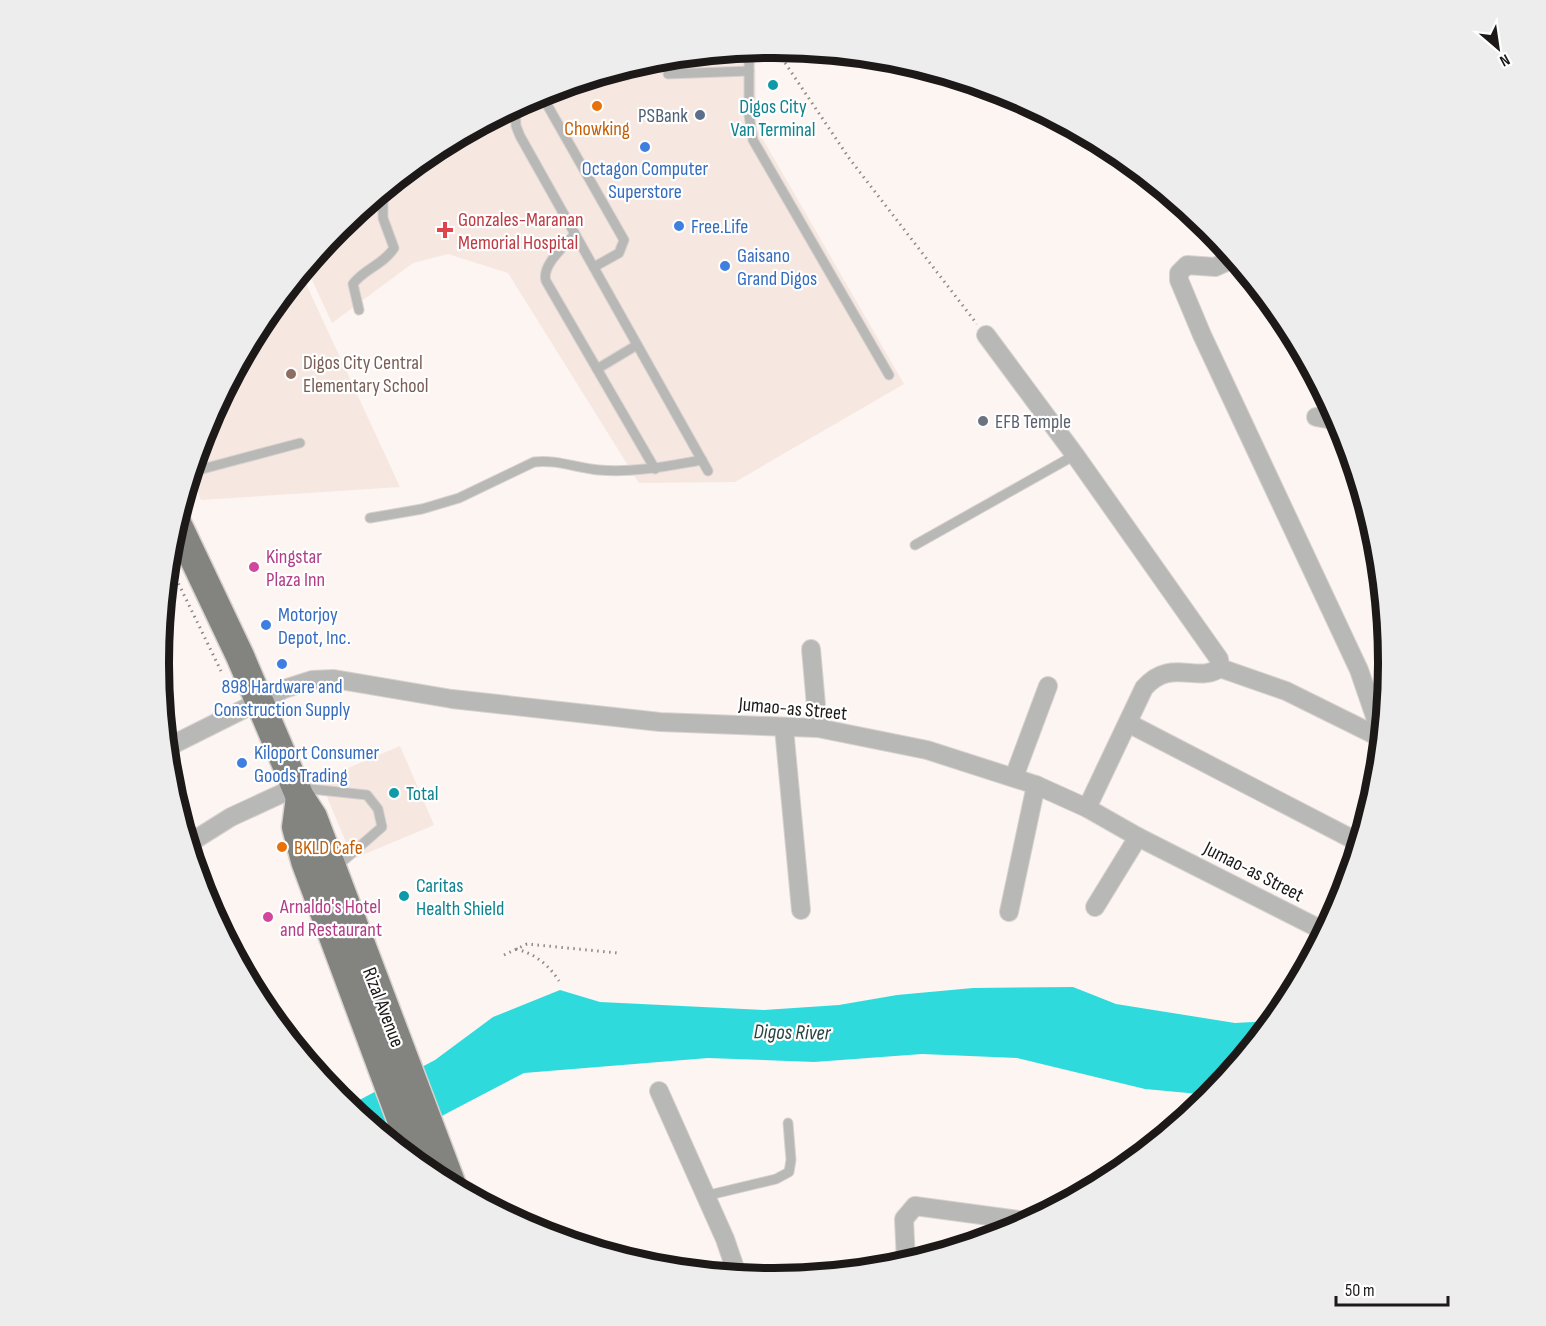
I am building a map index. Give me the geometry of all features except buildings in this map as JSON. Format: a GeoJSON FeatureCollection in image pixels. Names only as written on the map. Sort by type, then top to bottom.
{"type":"FeatureCollection","features":[{"type":"Feature","properties":{"kind":"main road","name":"Rizal Avenue"},"geometry":{"type":"LineString","coordinates":[[182,537],[260,702],[298,792],[313,817],[332,870],[388,1052]]}},
{"type":"Feature","properties":{"kind":"main road","name":"Rizal Avenue"},"geometry":{"type":"LineString","coordinates":[[298,792],[296,815],[298,837],[388,1052],[409,1106],[422,1152]]}},
{"type":"Feature","properties":{"kind":"street"},"geometry":{"type":"LineString","coordinates":[[1225,262],[1215,267],[1187,265],[1179,273],[1179,280],[1202,335],[1359,670],[1375,717]]}},
{"type":"Feature","properties":{"kind":"street"},"geometry":{"type":"LineString","coordinates":[[986,335],[1075,454],[1176,596],[1219,659],[1220,668]]}},
{"type":"Feature","properties":{"kind":"street"},"geometry":{"type":"LineString","coordinates":[[1316,417],[1325,419]]}},
{"type":"Feature","properties":{"kind":"street"},"geometry":{"type":"LineString","coordinates":[[812,649],[818,728]]}},
{"type":"Feature","properties":{"kind":"street"},"geometry":{"type":"LineString","coordinates":[[1087,808],[1144,688],[1154,679],[1168,672],[1211,672],[1220,668],[1286,691],[1373,732]]}},
{"type":"Feature","properties":{"kind":"street","name":"Jumao-as Street"},"geometry":{"type":"LineString","coordinates":[[174,744],[297,684],[334,679],[452,699],[621,718],[818,728],[927,750],[1036,784],[1087,808],[1138,837],[1316,927]]}},
{"type":"Feature","properties":{"kind":"street"},"geometry":{"type":"LineString","coordinates":[[1014,777],[1048,686]]}},
{"type":"Feature","properties":{"kind":"street"},"geometry":{"type":"LineString","coordinates":[[1128,723],[1351,838]]}},
{"type":"Feature","properties":{"kind":"street"},"geometry":{"type":"LineString","coordinates":[[784,728],[801,910]]}},
{"type":"Feature","properties":{"kind":"street"},"geometry":{"type":"LineString","coordinates":[[1009,912],[1036,784]]}},
{"type":"Feature","properties":{"kind":"street"},"geometry":{"type":"LineString","coordinates":[[195,839],[231,817],[298,792]]}},
{"type":"Feature","properties":{"kind":"street"},"geometry":{"type":"LineString","coordinates":[[1095,907],[1138,837]]}},
{"type":"Feature","properties":{"kind":"street"},"geometry":{"type":"LineString","coordinates":[[658,1091],[734,1266]]}},
{"type":"Feature","properties":{"kind":"street"},"geometry":{"type":"LineString","coordinates":[[906,1253],[904,1219],[915,1206],[1009,1219]]}},
{"type":"Feature","properties":{"kind":"lane"},"geometry":{"type":"LineString","coordinates":[[749,59],[749,115],[753,140],[889,375]]}},
{"type":"Feature","properties":{"kind":"lane"},"geometry":{"type":"LineString","coordinates":[[668,74],[749,71]]}},
{"type":"Feature","properties":{"kind":"lane"},"geometry":{"type":"LineString","coordinates":[[546,104],[624,240],[619,253],[594,267]]}},
{"type":"Feature","properties":{"kind":"lane"},"geometry":{"type":"LineString","coordinates":[[516,117],[517,130],[708,471]]}},
{"type":"Feature","properties":{"kind":"lane"},"geometry":{"type":"LineString","coordinates":[[359,310],[353,284],[357,278],[387,259],[394,248],[383,218],[383,201]]}},
{"type":"Feature","properties":{"kind":"lane"},"geometry":{"type":"LineString","coordinates":[[575,234],[549,264],[544,275],[655,469]]}},
{"type":"Feature","properties":{"kind":"lane"},"geometry":{"type":"LineString","coordinates":[[597,369],[637,345]]}},
{"type":"Feature","properties":{"kind":"lane"},"geometry":{"type":"LineString","coordinates":[[201,469],[300,443]]}},
{"type":"Feature","properties":{"kind":"lane"},"geometry":{"type":"LineString","coordinates":[[915,545],[1075,454]]}},
{"type":"Feature","properties":{"kind":"lane"},"geometry":{"type":"LineString","coordinates":[[370,518],[422,509],[459,498],[534,462],[546,460],[600,470],[655,469],[702,460]]}},
{"type":"Feature","properties":{"kind":"lane"},"geometry":{"type":"LineString","coordinates":[[298,792],[368,795],[378,809],[382,827],[332,870]]}},
{"type":"Feature","properties":{"kind":"lane"},"geometry":{"type":"LineString","coordinates":[[705,1196],[776,1179],[789,1172],[791,1160],[788,1123]]}},
{"type":"Feature","properties":{"kind":"path"},"geometry":{"type":"LineString","coordinates":[[782,58],[843,150],[986,335]]}},
{"type":"Feature","properties":{"kind":"path"},"geometry":{"type":"LineString","coordinates":[[175,577],[225,679]]}},
{"type":"Feature","properties":{"kind":"path"},"geometry":{"type":"LineString","coordinates":[[504,955],[514,948],[527,944],[618,953]]}},
{"type":"Feature","properties":{"kind":"path"},"geometry":{"type":"LineString","coordinates":[[514,948],[528,952],[542,961],[559,981]]}},
{"type":"Feature","properties":{"kind":"shaded area"},"geometry":{"type":"Polygon","coordinates":[[[755,59],[757,129],[904,384],[735,482],[639,483],[508,273],[448,254],[413,263],[332,323],[310,275],[363,220],[377,211],[377,207],[437,160],[471,139],[542,105],[617,79],[655,70],[755,59]]]}},
{"type":"Feature","properties":{"kind":"shaded area","name":"Digos City Central Elementary School"},"geometry":{"type":"Polygon","coordinates":[[[305,281],[400,487],[201,500],[196,486],[231,396],[270,327],[305,281]]]}},
{"type":"Feature","properties":{"kind":"shaded area"},"geometry":{"type":"Polygon","coordinates":[[[400,746],[434,825],[353,859],[320,780],[400,746]]]}},
{"type":"Feature","properties":{"kind":"water","name":"Digos River"},"geometry":{"type":"Polygon","coordinates":[[[1073,987],[1116,1004],[1235,1023],[1260,1022],[1227,1062],[1196,1094],[1145,1089],[1017,1058],[922,1054],[814,1062],[708,1058],[524,1073],[399,1138],[357,1101],[435,1060],[493,1017],[560,990],[600,1002],[764,1010],[839,1005],[897,995],[973,988],[1073,987]]]}},
{"type":"Feature","properties":{"kind":"place","name":"Digos City Van Terminal"},"geometry":{"type":"Point","coordinates":[773,85]}},
{"type":"Feature","properties":{"kind":"place","name":"Chowking"},"geometry":{"type":"Point","coordinates":[597,106]}},
{"type":"Feature","properties":{"kind":"place","name":"PSBank"},"geometry":{"type":"Point","coordinates":[700,115]}},
{"type":"Feature","properties":{"kind":"place","name":"Octagon Computer Superstore"},"geometry":{"type":"Point","coordinates":[645,147]}},
{"type":"Feature","properties":{"kind":"place","name":"Free.Life"},"geometry":{"type":"Point","coordinates":[679,226]}},
{"type":"Feature","properties":{"kind":"place","name":"Gonzales-Maranan Memorial Hospital"},"geometry":{"type":"Point","coordinates":[445,230]}},
{"type":"Feature","properties":{"kind":"place","name":"Gaisano Grand Digos"},"geometry":{"type":"Point","coordinates":[725,266]}},
{"type":"Feature","properties":{"kind":"place","name":"Digos City Central Elementary School"},"geometry":{"type":"Point","coordinates":[291,374]}},
{"type":"Feature","properties":{"kind":"place","name":"EFB Temple"},"geometry":{"type":"Point","coordinates":[983,421]}},
{"type":"Feature","properties":{"kind":"place","name":"Kingstar Plaza Inn"},"geometry":{"type":"Point","coordinates":[254,567]}},
{"type":"Feature","properties":{"kind":"place","name":"Motorjoy Depot, Inc."},"geometry":{"type":"Point","coordinates":[266,625]}},
{"type":"Feature","properties":{"kind":"place","name":"898 Hardware and Construction Supply"},"geometry":{"type":"Point","coordinates":[282,664]}},
{"type":"Feature","properties":{"kind":"place","name":"Kiloport Consumer Goods Trading"},"geometry":{"type":"Point","coordinates":[242,763]}},
{"type":"Feature","properties":{"kind":"place","name":"Total"},"geometry":{"type":"Point","coordinates":[394,793]}},
{"type":"Feature","properties":{"kind":"place","name":"BKLD Cafe"},"geometry":{"type":"Point","coordinates":[282,847]}},
{"type":"Feature","properties":{"kind":"place","name":"Caritas Health Shield"},"geometry":{"type":"Point","coordinates":[404,896]}},
{"type":"Feature","properties":{"kind":"place","name":"Arnaldo's Hotel and Restaurant"},"geometry":{"type":"Point","coordinates":[268,917]}}]}
